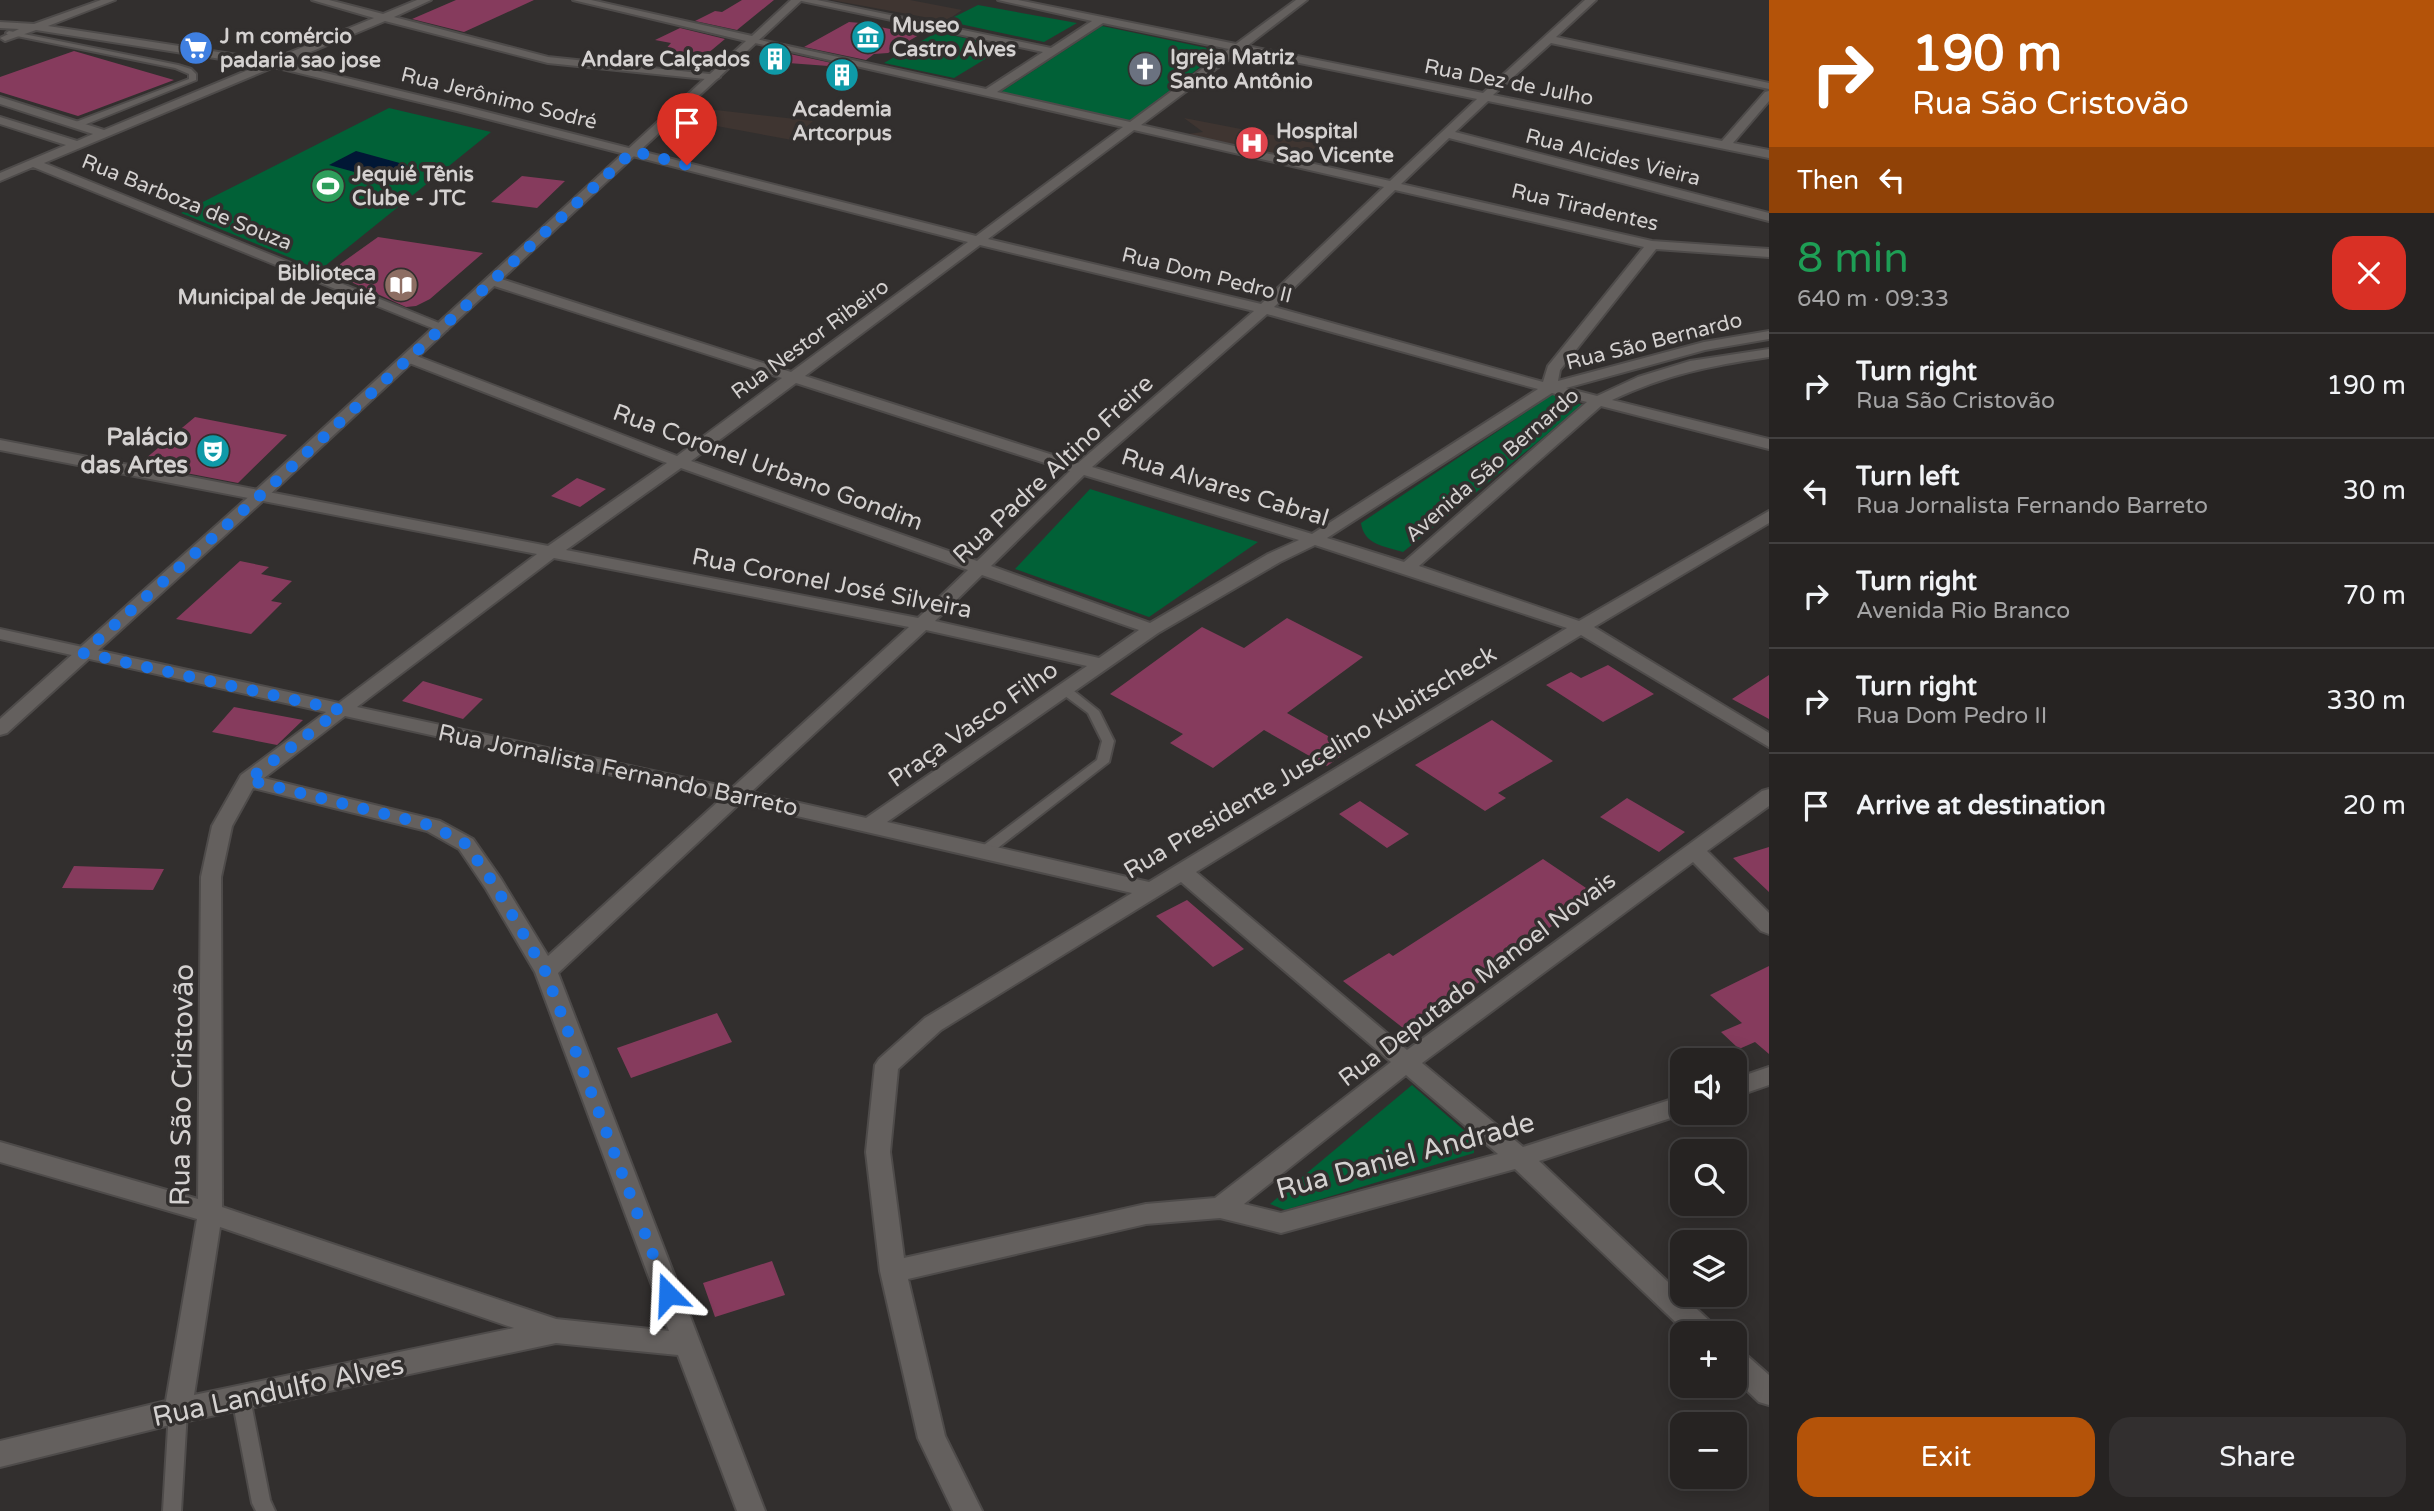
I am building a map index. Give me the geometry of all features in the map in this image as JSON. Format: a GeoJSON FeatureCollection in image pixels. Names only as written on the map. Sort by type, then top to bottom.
{"type":"FeatureCollection","features":[{"type":"Feature","properties":{"kind":"street"},"geometry":{"type":"LineString","coordinates":[[0,25],[9,35],[82,0]]}},
{"type":"Feature","properties":{"kind":"street"},"geometry":{"type":"LineString","coordinates":[[34,27],[110,0]]}},
{"type":"Feature","properties":{"kind":"street"},"geometry":{"type":"LineString","coordinates":[[317,0],[548,60],[715,77]]}},
{"type":"Feature","properties":{"kind":"street"},"geometry":{"type":"LineString","coordinates":[[0,177],[426,0]]}},
{"type":"Feature","properties":{"kind":"street","name":"Rua Tiradentes"},"geometry":{"type":"LineString","coordinates":[[578,0],[1652,245],[1769,253]]}},
{"type":"Feature","properties":{"kind":"street"},"geometry":{"type":"LineString","coordinates":[[0,729],[260,495],[800,0],[1052,51]]}},
{"type":"Feature","properties":{"kind":"street","name":"Rua Dez de Julho"},"geometry":{"type":"LineString","coordinates":[[1003,0],[1769,154]]}},
{"type":"Feature","properties":{"kind":"street","name":"Rua Nestor Ribeiro"},"geometry":{"type":"LineString","coordinates":[[340,710],[980,241],[1303,0]]}},
{"type":"Feature","properties":{"kind":"street","name":"Rua Padre Altino Freire"},"geometry":{"type":"LineString","coordinates":[[545,971],[922,624],[1081,469],[1264,309],[1485,97],[1591,0]]}},
{"type":"Feature","properties":{"kind":"street"},"geometry":{"type":"LineString","coordinates":[[986,94],[1101,20]]}},
{"type":"Feature","properties":{"kind":"street","name":"Rua Jerônimo Sodré"},"geometry":{"type":"LineString","coordinates":[[9,35],[34,27],[274,64],[633,151]]}},
{"type":"Feature","properties":{"kind":"street"},"geometry":{"type":"LineString","coordinates":[[1549,39],[1769,86]]}},
{"type":"Feature","properties":{"kind":"street"},"geometry":{"type":"LineString","coordinates":[[1726,144],[1769,94]]}},
{"type":"Feature","properties":{"kind":"street"},"geometry":{"type":"LineString","coordinates":[[0,100],[102,133]]}},
{"type":"Feature","properties":{"kind":"street"},"geometry":{"type":"LineString","coordinates":[[0,121],[74,144]]}},
{"type":"Feature","properties":{"kind":"street","name":"Rua Alcides Vieira"},"geometry":{"type":"LineString","coordinates":[[1448,134],[1769,218]]}},
{"type":"Feature","properties":{"kind":"street","name":"Rua Dom Pedro II"},"geometry":{"type":"LineString","coordinates":[[633,151],[980,241],[1264,309],[1597,401],[1769,444]]}},
{"type":"Feature","properties":{"kind":"street","name":"Rua Barboza de Souza"},"geometry":{"type":"LineString","coordinates":[[33,163],[442,327]]}},
{"type":"Feature","properties":{"kind":"street"},"geometry":{"type":"LineString","coordinates":[[1549,388],[1553,369],[1652,245]]}},
{"type":"Feature","properties":{"kind":"street","name":"Rua Alvares Cabral"},"geometry":{"type":"LineString","coordinates":[[493,281],[1081,469],[1407,568],[1581,627],[1769,741]]}},
{"type":"Feature","properties":{"kind":"street","name":"Rua São Bernardo"},"geometry":{"type":"LineString","coordinates":[[1549,388],[1704,346],[1769,335]]}},
{"type":"Feature","properties":{"kind":"street","name":"Avenida São Bernardo"},"geometry":{"type":"LineString","coordinates":[[1407,568],[1597,401],[1643,380],[1695,364],[1769,353]]}},
{"type":"Feature","properties":{"kind":"street","name":"Rua Coronel Urbano Gondim"},"geometry":{"type":"LineString","coordinates":[[409,358],[679,462],[978,570],[1152,629]]}},
{"type":"Feature","properties":{"kind":"street","name":"Avenida São Bernardo"},"geometry":{"type":"LineString","coordinates":[[1152,629],[1274,558],[1313,540],[1549,388]]}},
{"type":"Feature","properties":{"kind":"street","name":"Rua Coronel José Silveira"},"geometry":{"type":"LineString","coordinates":[[0,445],[922,624],[1103,664]]}},
{"type":"Feature","properties":{"kind":"street","name":"Rua Presidente Juscelino Kubitscheck"},"geometry":{"type":"LineString","coordinates":[[893,1271],[878,1152],[887,1065],[933,1024],[1581,627],[1769,516]]}},
{"type":"Feature","properties":{"kind":"street","name":"Praça Vasco Filho"},"geometry":{"type":"LineString","coordinates":[[871,824],[1152,629]]}},
{"type":"Feature","properties":{"kind":"street"},"geometry":{"type":"LineString","coordinates":[[0,634],[83,653]]}},
{"type":"Feature","properties":{"kind":"street","name":"Rua Jornalista Fernando Barreto"},"geometry":{"type":"LineString","coordinates":[[83,653],[733,797],[871,824],[1152,890]]}},
{"type":"Feature","properties":{"kind":"street","name":"Rua São Cristovão"},"geometry":{"type":"LineString","coordinates":[[177,1411],[211,1213],[212,877],[222,826],[248,780],[340,710]]}},
{"type":"Feature","properties":{"kind":"street"},"geometry":{"type":"LineString","coordinates":[[248,780],[433,826],[466,844],[494,884],[545,971],[751,1511]]}},
{"type":"Feature","properties":{"kind":"street","name":"Rua Deputado Manoel Novais"},"geometry":{"type":"LineString","coordinates":[[1220,1208],[1408,1060],[1744,817],[1769,796]]}},
{"type":"Feature","properties":{"kind":"street"},"geometry":{"type":"LineString","coordinates":[[1744,817],[1769,811]]}},
{"type":"Feature","properties":{"kind":"street"},"geometry":{"type":"LineString","coordinates":[[1695,851],[1769,926]]}},
{"type":"Feature","properties":{"kind":"street"},"geometry":{"type":"LineString","coordinates":[[1183,872],[1408,1060],[1519,1158],[1692,1321]]}},
{"type":"Feature","properties":{"kind":"street"},"geometry":{"type":"LineString","coordinates":[[1747,1084],[1769,1076]]}},
{"type":"Feature","properties":{"kind":"street","name":"Rua Daniel Andrade"},"geometry":{"type":"LineString","coordinates":[[893,1271],[1146,1214],[1220,1208],[1281,1223],[1519,1158],[1670,1109]]}},
{"type":"Feature","properties":{"kind":"street"},"geometry":{"type":"LineString","coordinates":[[0,1152],[211,1213],[556,1331],[687,1344]]}},
{"type":"Feature","properties":{"kind":"street"},"geometry":{"type":"LineString","coordinates":[[893,1271],[932,1438],[968,1511]]}},
{"type":"Feature","properties":{"kind":"street","name":"Rua Landulfo Alves"},"geometry":{"type":"LineString","coordinates":[[0,1454],[177,1411],[556,1331]]}},
{"type":"Feature","properties":{"kind":"street"},"geometry":{"type":"LineString","coordinates":[[1747,1372],[1769,1393]]}},
{"type":"Feature","properties":{"kind":"lane"},"geometry":{"type":"LineString","coordinates":[[9,35],[176,66],[193,74],[192,80],[176,89],[76,125]]}},
{"type":"Feature","properties":{"kind":"lane"},"geometry":{"type":"LineString","coordinates":[[985,851],[1103,762],[1108,741],[1093,711],[1065,690]]}},
{"type":"Feature","properties":{"kind":"lane"},"geometry":{"type":"LineString","coordinates":[[241,1398],[261,1503],[266,1511]]}},
{"type":"Feature","properties":{"kind":"lane","name":"Rua São Cristovão"},"geometry":{"type":"LineString","coordinates":[[172,1511],[177,1411]]}},
{"type":"Feature","properties":{"kind":"shaded area"},"geometry":{"type":"Polygon","coordinates":[[[831,0],[910,0],[962,10],[946,21],[831,0]]]}},
{"type":"Feature","properties":{"kind":"shaded area"},"geometry":{"type":"Polygon","coordinates":[[[707,109],[813,121],[792,140],[695,122],[707,109]]]}},
{"type":"Feature","properties":{"kind":"shaded area","name":"Hospital Sao Vicente"},"geometry":{"type":"Polygon","coordinates":[[[1184,118],[1319,144],[1296,166],[1173,136],[1203,132],[1184,118]]]}},
{"type":"Feature","properties":{"kind":"green space"},"geometry":{"type":"Polygon","coordinates":[[[978,5],[1077,23],[1044,42],[946,21],[978,5]]]}},
{"type":"Feature","properties":{"kind":"green space"},"geometry":{"type":"Polygon","coordinates":[[[1102,26],[1221,51],[1126,124],[996,95],[1102,26]]]}},
{"type":"Feature","properties":{"kind":"green space"},"geometry":{"type":"Polygon","coordinates":[[[937,32],[1005,47],[954,78],[884,63],[937,32]]]}},
{"type":"Feature","properties":{"kind":"green space","name":"Jequié Tênis Clube - JTC"},"geometry":{"type":"Polygon","coordinates":[[[389,108],[491,132],[320,270],[181,213],[389,108]]]}},
{"type":"Feature","properties":{"kind":"green space"},"geometry":{"type":"Polygon","coordinates":[[[1553,394],[1583,405],[1403,552],[1376,544],[1366,536],[1361,523],[1553,394]]]}},
{"type":"Feature","properties":{"kind":"green space"},"geometry":{"type":"Polygon","coordinates":[[[1090,489],[1258,542],[1149,617],[1015,569],[1090,489]]]}},
{"type":"Feature","properties":{"kind":"green space"},"geometry":{"type":"Polygon","coordinates":[[[1412,1085],[1474,1139],[1474,1153],[1285,1210],[1270,1204],[1412,1085]]]}},
{"type":"Feature","properties":{"kind":"water"},"geometry":{"type":"Polygon","coordinates":[[[356,151],[407,165],[380,179],[329,165],[356,151]]]}},
{"type":"Feature","properties":{"kind":"building"},"geometry":{"type":"Polygon","coordinates":[[[456,0],[534,0],[464,32],[412,19],[456,0]]]}},
{"type":"Feature","properties":{"kind":"building"},"geometry":{"type":"Polygon","coordinates":[[[742,0],[774,0],[737,30],[695,21],[715,11],[722,12],[742,0]]]}},
{"type":"Feature","properties":{"kind":"building"},"geometry":{"type":"Polygon","coordinates":[[[849,22],[919,35],[888,53],[874,54],[866,60],[804,47],[849,22]]]}},
{"type":"Feature","properties":{"kind":"building"},"geometry":{"type":"Polygon","coordinates":[[[680,28],[725,39],[707,54],[664,51],[671,43],[655,40],[680,28]]]}},
{"type":"Feature","properties":{"kind":"building"},"geometry":{"type":"Polygon","coordinates":[[[74,51],[174,80],[78,116],[0,92],[0,77],[74,51]]]}},
{"type":"Feature","properties":{"kind":"building"},"geometry":{"type":"Polygon","coordinates":[[[790,54],[855,68],[775,62],[790,54]]]}},
{"type":"Feature","properties":{"kind":"building"},"geometry":{"type":"Polygon","coordinates":[[[522,176],[565,181],[537,208],[491,202],[522,176]]]}},
{"type":"Feature","properties":{"kind":"building","name":"Biblioteca Municipal de Jequié"},"geometry":{"type":"Polygon","coordinates":[[[378,237],[483,253],[430,299],[416,306],[406,307],[329,272],[378,237]]]}},
{"type":"Feature","properties":{"kind":"building","name":"Palácio das Artes"},"geometry":{"type":"Polygon","coordinates":[[[195,417],[287,435],[238,483],[139,464],[195,417]]]}},
{"type":"Feature","properties":{"kind":"building"},"geometry":{"type":"Polygon","coordinates":[[[577,478],[606,489],[580,507],[551,496],[577,478]]]}},
{"type":"Feature","properties":{"kind":"building"},"geometry":{"type":"Polygon","coordinates":[[[240,561],[269,567],[261,574],[292,581],[271,601],[282,603],[251,634],[176,619],[240,561]]]}},
{"type":"Feature","properties":{"kind":"building"},"geometry":{"type":"Polygon","coordinates":[[[1287,618],[1363,657],[1287,713],[1351,749],[1327,766],[1264,730],[1213,768],[1170,743],[1183,734],[1110,694],[1202,627],[1244,648],[1287,618]]]}},
{"type":"Feature","properties":{"kind":"building"},"geometry":{"type":"Polygon","coordinates":[[[1608,665],[1654,694],[1603,722],[1546,685],[1571,672],[1581,678],[1608,665]]]}},
{"type":"Feature","properties":{"kind":"building"},"geometry":{"type":"Polygon","coordinates":[[[1769,675],[1769,719],[1732,699],[1769,675]]]}},
{"type":"Feature","properties":{"kind":"building"},"geometry":{"type":"Polygon","coordinates":[[[423,681],[483,699],[463,719],[402,701],[423,681]]]}},
{"type":"Feature","properties":{"kind":"building"},"geometry":{"type":"Polygon","coordinates":[[[234,707],[303,720],[277,745],[212,732],[234,707]]]}},
{"type":"Feature","properties":{"kind":"building"},"geometry":{"type":"Polygon","coordinates":[[[1492,720],[1553,761],[1498,793],[1506,798],[1485,811],[1415,765],[1492,720]]]}},
{"type":"Feature","properties":{"kind":"building"},"geometry":{"type":"Polygon","coordinates":[[[1627,798],[1685,832],[1659,852],[1600,817],[1627,798]]]}},
{"type":"Feature","properties":{"kind":"building"},"geometry":{"type":"Polygon","coordinates":[[[1360,801],[1409,834],[1387,848],[1339,814],[1360,801]]]}},
{"type":"Feature","properties":{"kind":"building"},"geometry":{"type":"Polygon","coordinates":[[[1769,847],[1769,892],[1733,858],[1769,847]]]}},
{"type":"Feature","properties":{"kind":"building"},"geometry":{"type":"Polygon","coordinates":[[[1543,859],[1598,896],[1546,930],[1550,933],[1452,1001],[1457,1005],[1412,1035],[1343,981],[1389,953],[1393,956],[1543,859]]]}},
{"type":"Feature","properties":{"kind":"building"},"geometry":{"type":"Polygon","coordinates":[[[74,866],[164,869],[153,890],[62,888],[74,866]]]}},
{"type":"Feature","properties":{"kind":"building"},"geometry":{"type":"Polygon","coordinates":[[[1187,900],[1244,949],[1213,967],[1156,916],[1187,900]]]}},
{"type":"Feature","properties":{"kind":"building"},"geometry":{"type":"Polygon","coordinates":[[[1769,966],[1769,1054],[1755,1042],[1738,1048],[1721,1032],[1742,1023],[1710,995],[1769,966]]]}},
{"type":"Feature","properties":{"kind":"building"},"geometry":{"type":"Polygon","coordinates":[[[717,1013],[732,1042],[631,1078],[617,1048],[717,1013]]]}},
{"type":"Feature","properties":{"kind":"building"},"geometry":{"type":"Polygon","coordinates":[[[772,1261],[785,1295],[715,1317],[703,1283],[772,1261]]]}},
{"type":"Feature","properties":{"kind":"place","name":"Museo Castro Alves"},"geometry":{"type":"Point","coordinates":[868,37]}},
{"type":"Feature","properties":{"kind":"place","name":"J m comércio padaria sao jose"},"geometry":{"type":"Point","coordinates":[196,48]}},
{"type":"Feature","properties":{"kind":"place","name":"Andare Calçados"},"geometry":{"type":"Point","coordinates":[775,59]}},
{"type":"Feature","properties":{"kind":"place","name":"Igreja Matriz Santo Antônio"},"geometry":{"type":"Point","coordinates":[1145,69]}},
{"type":"Feature","properties":{"kind":"place","name":"Academia Artcorpus"},"geometry":{"type":"Point","coordinates":[842,75]}},
{"type":"Feature","properties":{"kind":"place","name":"Hospital Sao Vicente"},"geometry":{"type":"Point","coordinates":[1252,143]}},
{"type":"Feature","properties":{"kind":"place","name":"Jequié Tênis Clube - JTC"},"geometry":{"type":"Point","coordinates":[328,186]}},
{"type":"Feature","properties":{"kind":"place","name":"Biblioteca Municipal de Jequié"},"geometry":{"type":"Point","coordinates":[401,285]}},
{"type":"Feature","properties":{"kind":"place","name":"Palácio das Artes"},"geometry":{"type":"Point","coordinates":[213,451]}},
{"type":"Feature","properties":{"kind":"route"},"geometry":{"type":"LineString","coordinates":[[668,1294],[545,971],[494,884],[466,844],[433,826],[248,780],[340,710],[83,653],[274,483],[633,151],[687,165]]}}]}
